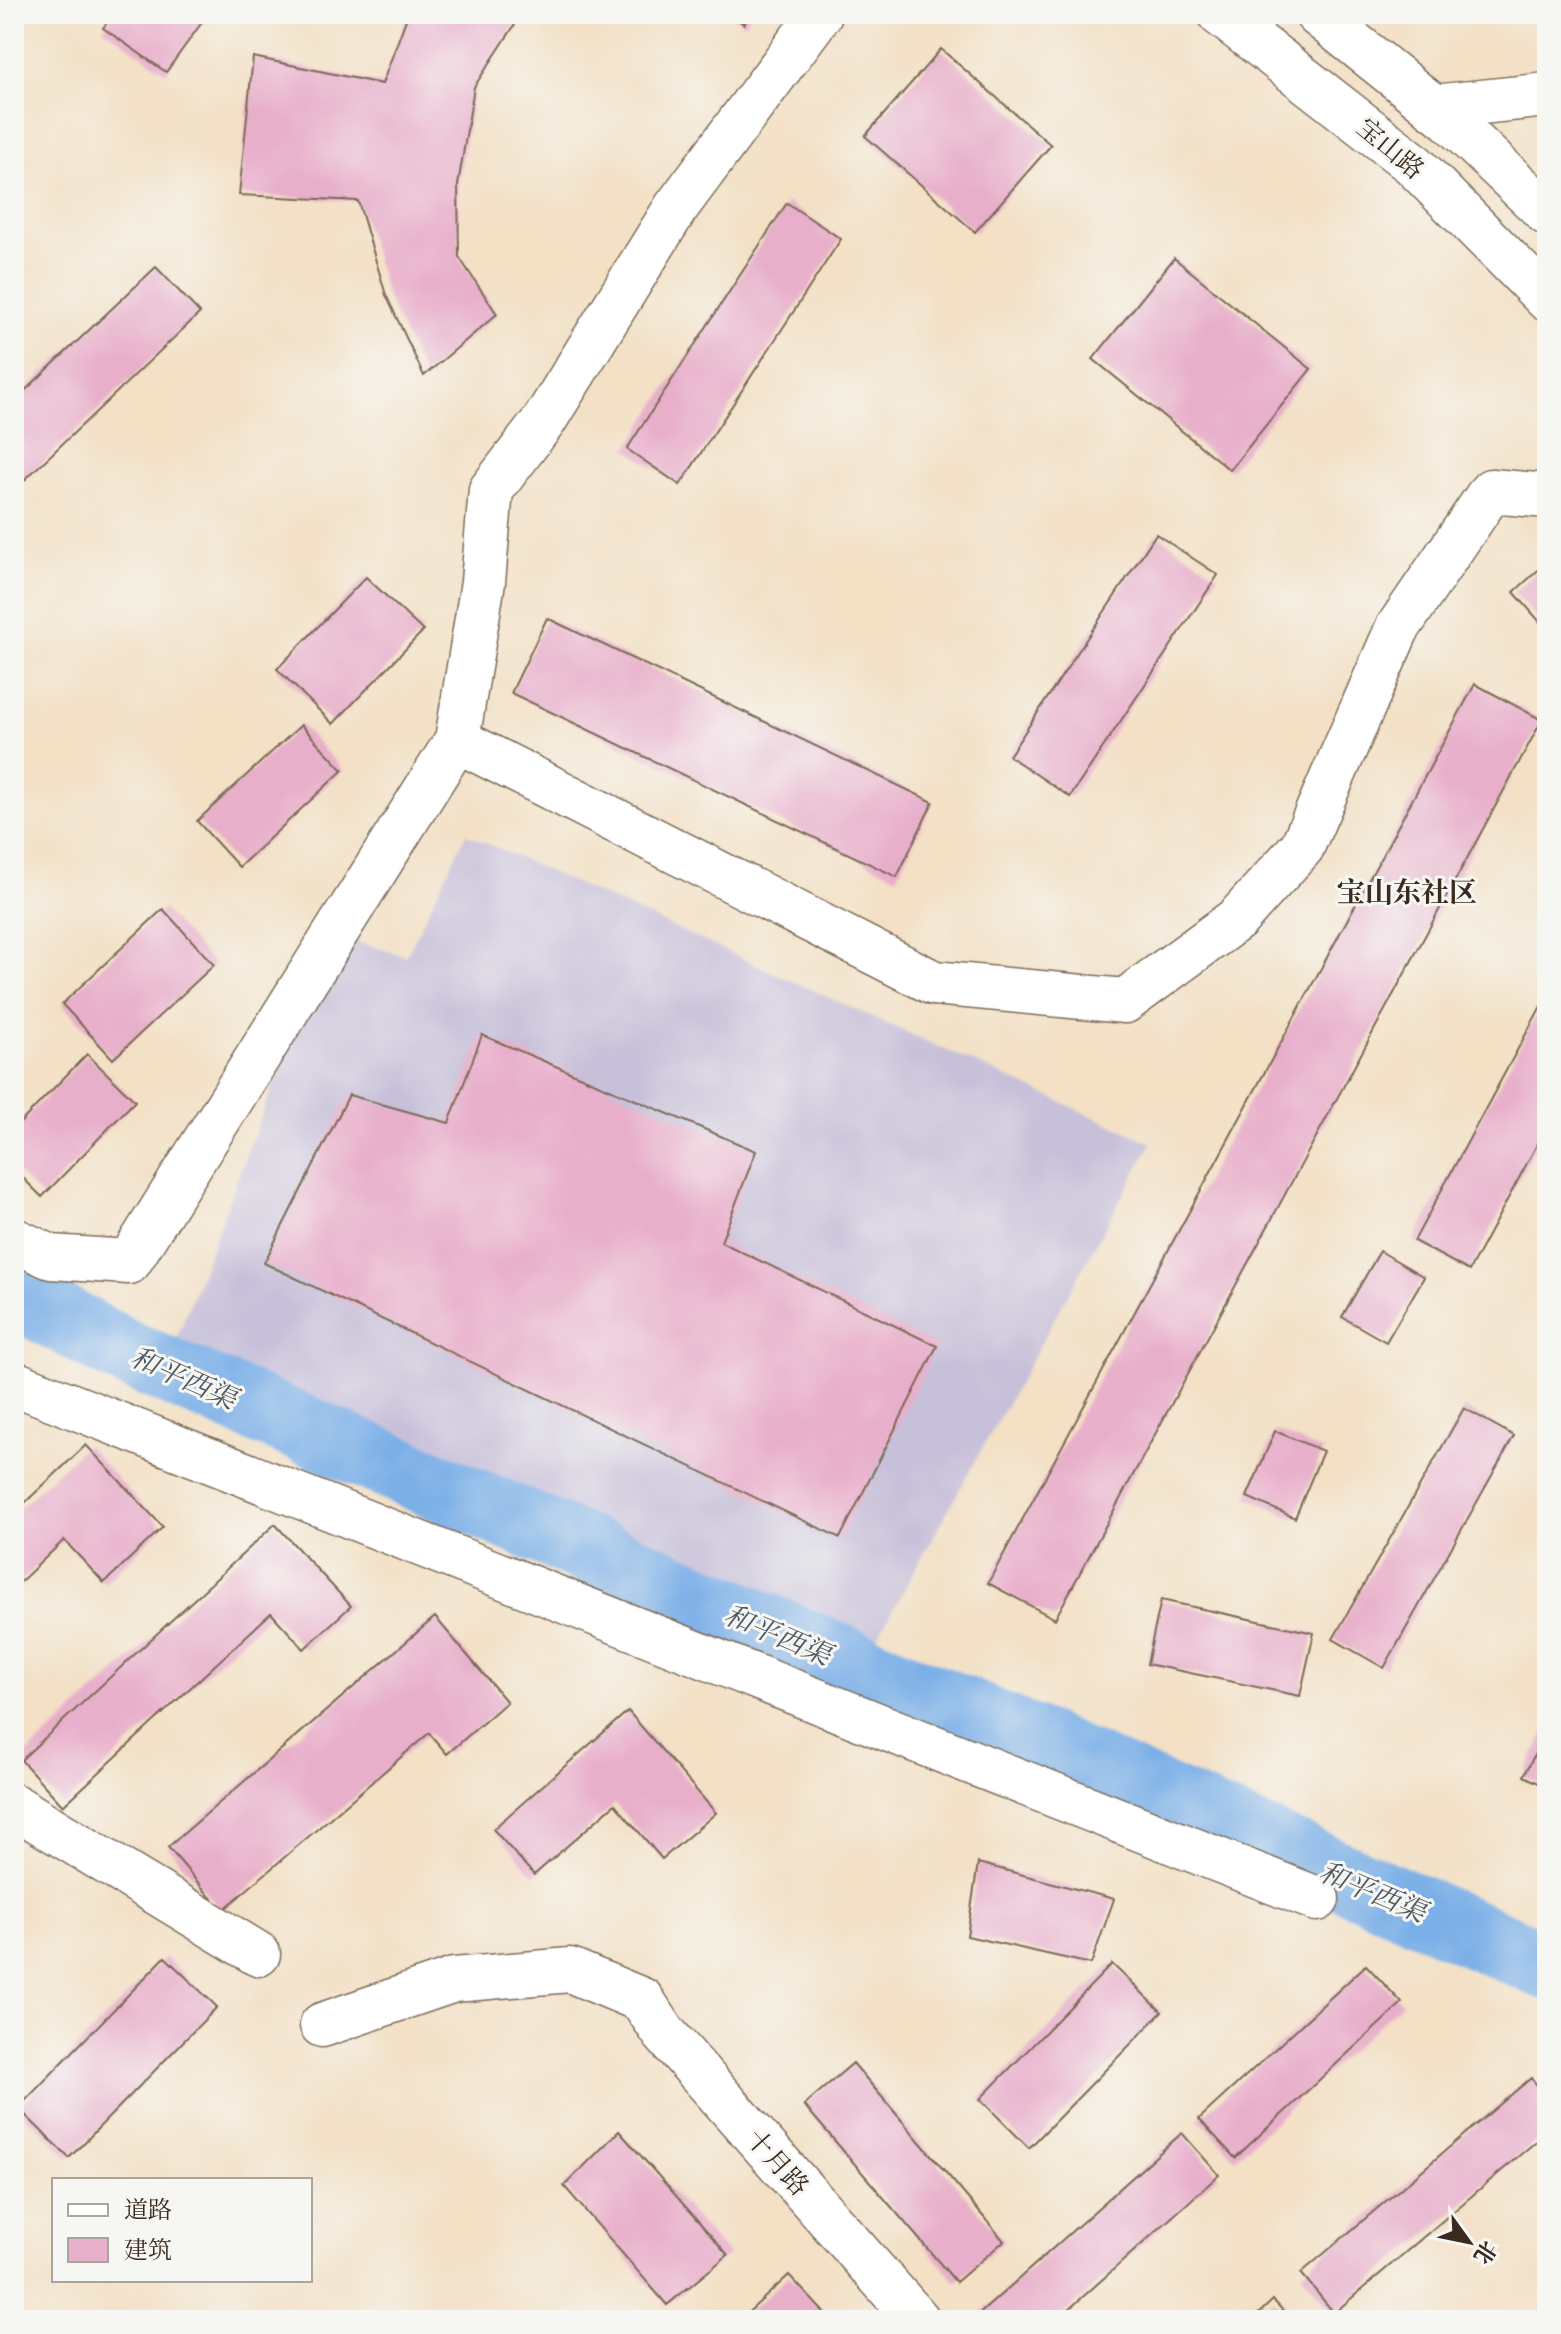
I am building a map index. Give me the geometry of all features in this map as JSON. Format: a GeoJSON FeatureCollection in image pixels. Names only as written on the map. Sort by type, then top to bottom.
{"type":"FeatureCollection","features":[{"type":"Feature","properties":{"kind":"street"},"geometry":{"type":"LineString","coordinates":[[14,1240],[51,1257],[129,1262],[457,740],[483,582],[491,490],[544,421],[675,209],[820,14]]}},
{"type":"Feature","properties":{"kind":"street","name":"宝山路"},"geometry":{"type":"LineString","coordinates":[[1220,14],[1412,163],[1547,299]]}},
{"type":"Feature","properties":{"kind":"street"},"geometry":{"type":"LineString","coordinates":[[1317,14],[1433,107],[1547,213]]}},
{"type":"Feature","properties":{"kind":"street"},"geometry":{"type":"LineString","coordinates":[[1433,107],[1547,95]]}},
{"type":"Feature","properties":{"kind":"street"},"geometry":{"type":"LineString","coordinates":[[457,740],[934,983],[1125,1001],[1237,919],[1302,847],[1397,629],[1491,491],[1547,496]]}},
{"type":"Feature","properties":{"kind":"street"},"geometry":{"type":"LineString","coordinates":[[14,1383],[1317,1899]]}},
{"type":"Feature","properties":{"kind":"street"},"geometry":{"type":"LineString","coordinates":[[14,1806],[258,1954]]}},
{"type":"Feature","properties":{"kind":"street","name":"十月路"},"geometry":{"type":"LineString","coordinates":[[322,2025],[454,1980],[570,1970],[642,2000],[664,2033],[918,2320]]}},
{"type":"Feature","properties":{"kind":"shaded area"},"geometry":{"type":"Polygon","coordinates":[[[466,834],[1152,1143],[872,1647],[171,1353],[330,935],[406,956],[466,834]]]}},
{"type":"Feature","properties":{"kind":"building"},"geometry":{"type":"Polygon","coordinates":[[[113,14],[208,14],[166,72],[103,28],[113,14]]]}},
{"type":"Feature","properties":{"kind":"building"},"geometry":{"type":"Polygon","coordinates":[[[408,14],[522,14],[474,87],[458,185],[459,257],[497,314],[424,376],[386,295],[358,201],[239,195],[253,57],[382,84],[408,14]]]}},
{"type":"Feature","properties":{"kind":"building"},"geometry":{"type":"Polygon","coordinates":[[[730,14],[751,14],[744,24],[730,14]]]}},
{"type":"Feature","properties":{"kind":"building"},"geometry":{"type":"Polygon","coordinates":[[[941,49],[1051,145],[975,232],[865,136],[941,49]]]}},
{"type":"Feature","properties":{"kind":"building"},"geometry":{"type":"Polygon","coordinates":[[[787,203],[841,239],[680,485],[627,449],[787,203]]]}},
{"type":"Feature","properties":{"kind":"building"},"geometry":{"type":"Polygon","coordinates":[[[1174,258],[1311,369],[1230,470],[1093,359],[1174,258]]]}},
{"type":"Feature","properties":{"kind":"building"},"geometry":{"type":"Polygon","coordinates":[[[156,267],[200,313],[14,490],[14,401],[156,267]]]}},
{"type":"Feature","properties":{"kind":"building"},"geometry":{"type":"Polygon","coordinates":[[[1156,534],[1218,575],[1070,797],[1009,756],[1156,534]]]}},
{"type":"Feature","properties":{"kind":"building"},"geometry":{"type":"Polygon","coordinates":[[[1547,562],[1547,630],[1514,592],[1547,562]]]}},
{"type":"Feature","properties":{"kind":"building"},"geometry":{"type":"Polygon","coordinates":[[[366,577],[423,631],[333,724],[277,669],[366,577]]]}},
{"type":"Feature","properties":{"kind":"building"},"geometry":{"type":"Polygon","coordinates":[[[547,618],[933,802],[897,877],[511,693],[547,618]]]}},
{"type":"Feature","properties":{"kind":"building"},"geometry":{"type":"Polygon","coordinates":[[[1475,684],[1542,720],[1055,1619],[988,1583],[1475,684]]]}},
{"type":"Feature","properties":{"kind":"building"},"geometry":{"type":"Polygon","coordinates":[[[301,725],[343,770],[239,867],[197,821],[301,725]]]}},
{"type":"Feature","properties":{"kind":"building"},"geometry":{"type":"Polygon","coordinates":[[[163,909],[214,965],[113,1059],[62,1004],[163,909]]]}},
{"type":"Feature","properties":{"kind":"building"},"geometry":{"type":"Polygon","coordinates":[[[1547,995],[1547,1126],[1469,1271],[1414,1241],[1547,995]]]}},
{"type":"Feature","properties":{"kind":"building"},"geometry":{"type":"Polygon","coordinates":[[[482,1035],[756,1151],[721,1242],[937,1346],[840,1538],[264,1263],[349,1095],[449,1123],[482,1035]]]}},
{"type":"Feature","properties":{"kind":"building"},"geometry":{"type":"Polygon","coordinates":[[[87,1054],[135,1101],[42,1197],[14,1169],[14,1129],[87,1054]]]}},
{"type":"Feature","properties":{"kind":"building"},"geometry":{"type":"Polygon","coordinates":[[[1380,1251],[1424,1277],[1386,1342],[1342,1317],[1380,1251]]]}},
{"type":"Feature","properties":{"kind":"building"},"geometry":{"type":"Polygon","coordinates":[[[1464,1408],[1514,1436],[1384,1668],[1333,1639],[1464,1408]]]}},
{"type":"Feature","properties":{"kind":"building"},"geometry":{"type":"Polygon","coordinates":[[[1275,1431],[1323,1451],[1295,1518],[1247,1497],[1275,1431]]]}},
{"type":"Feature","properties":{"kind":"building"},"geometry":{"type":"Polygon","coordinates":[[[86,1445],[163,1527],[104,1583],[64,1540],[14,1588],[14,1513],[86,1445]]]}},
{"type":"Feature","properties":{"kind":"building"},"geometry":{"type":"Polygon","coordinates":[[[275,1524],[351,1606],[304,1649],[271,1613],[63,1806],[21,1760],[275,1524]]]}},
{"type":"Feature","properties":{"kind":"building"},"geometry":{"type":"Polygon","coordinates":[[[1161,1600],[1314,1633],[1300,1696],[1147,1664],[1161,1600]]]}},
{"type":"Feature","properties":{"kind":"building"},"geometry":{"type":"Polygon","coordinates":[[[435,1617],[507,1702],[447,1754],[429,1733],[222,1911],[168,1847],[435,1617]]]}},
{"type":"Feature","properties":{"kind":"building"},"geometry":{"type":"Polygon","coordinates":[[[628,1711],[716,1813],[662,1859],[615,1804],[534,1875],[493,1829],[628,1711]]]}},
{"type":"Feature","properties":{"kind":"building"},"geometry":{"type":"Polygon","coordinates":[[[1547,1729],[1547,1787],[1524,1776],[1547,1729]]]}},
{"type":"Feature","properties":{"kind":"building"},"geometry":{"type":"Polygon","coordinates":[[[978,1863],[1114,1899],[1091,1964],[967,1936],[978,1863]]]}},
{"type":"Feature","properties":{"kind":"building"},"geometry":{"type":"Polygon","coordinates":[[[165,1957],[217,2007],[69,2158],[18,2108],[165,1957]]]}},
{"type":"Feature","properties":{"kind":"building"},"geometry":{"type":"Polygon","coordinates":[[[1112,1964],[1162,2012],[1029,2148],[980,2099],[1112,1964]]]}},
{"type":"Feature","properties":{"kind":"building"},"geometry":{"type":"Polygon","coordinates":[[[1366,1965],[1402,2003],[1235,2158],[1199,2119],[1366,1965]]]}},
{"type":"Feature","properties":{"kind":"building"},"geometry":{"type":"Polygon","coordinates":[[[853,2063],[1004,2241],[956,2282],[804,2105],[853,2063]]]}},
{"type":"Feature","properties":{"kind":"building"},"geometry":{"type":"Polygon","coordinates":[[[1531,2078],[1547,2097],[1547,2132],[1334,2313],[1301,2273],[1531,2078]]]}},
{"type":"Feature","properties":{"kind":"building"},"geometry":{"type":"Polygon","coordinates":[[[619,2131],[728,2255],[667,2305],[564,2186],[619,2131]]]}},
{"type":"Feature","properties":{"kind":"building"},"geometry":{"type":"Polygon","coordinates":[[[1182,2133],[1219,2175],[1057,2320],[978,2320],[976,2317],[1182,2133]]]}},
{"type":"Feature","properties":{"kind":"building"},"geometry":{"type":"Polygon","coordinates":[[[789,2275],[831,2320],[740,2320],[789,2275]]]}},
{"type":"Feature","properties":{"kind":"building"},"geometry":{"type":"Polygon","coordinates":[[[1273,2300],[1292,2320],[1252,2320],[1273,2300]]]}},
{"type":"Feature","properties":{"kind":"waterway","name":"和平西渠"},"geometry":{"type":"LineString","coordinates":[[14,1294],[128,1354],[1044,1745],[1547,1966]]}},
{"type":"Feature","properties":{"kind":"district","name":"宝山东社区"},"geometry":{"type":"Point","coordinates":[1407,891]}}]}
